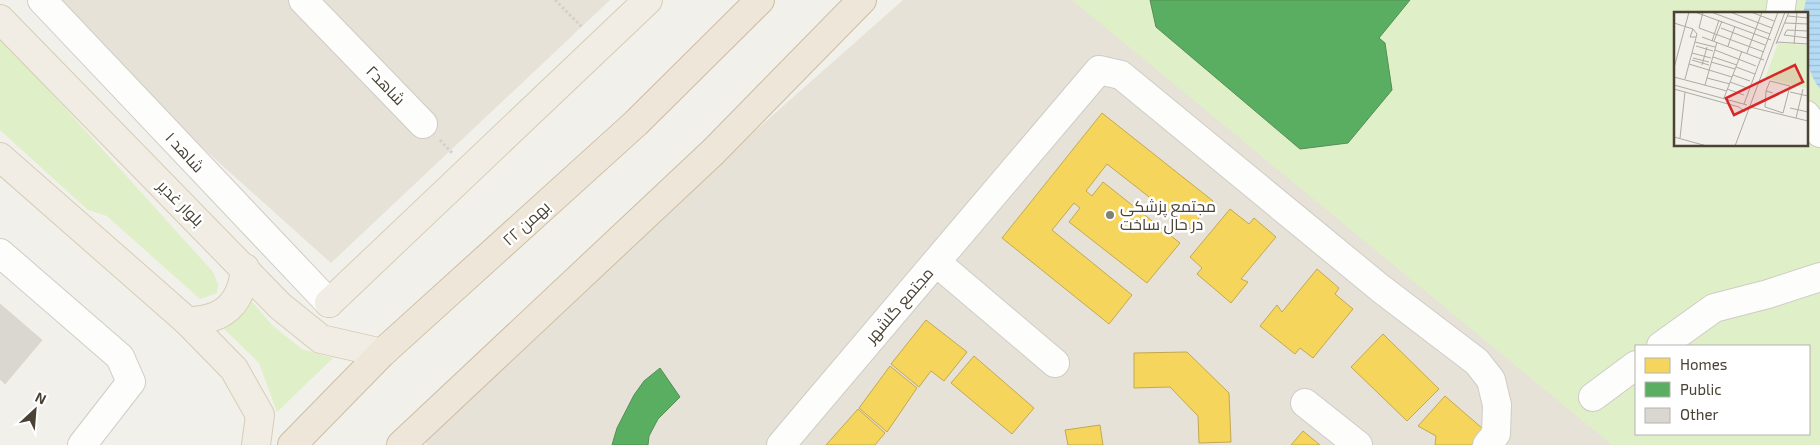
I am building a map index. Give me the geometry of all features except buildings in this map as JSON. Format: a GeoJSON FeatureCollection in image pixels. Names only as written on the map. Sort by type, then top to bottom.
{"type":"FeatureCollection","features":[{"type":"Feature","properties":{"kind":"highway","name":"۲۲ بهمن"},"geometry":{"type":"LineString","coordinates":[[292,445],[382,353],[636,123],[760,0]]}},
{"type":"Feature","properties":{"kind":"highway"},"geometry":{"type":"LineString","coordinates":[[414,441],[712,152],[862,0]]}},
{"type":"Feature","properties":{"kind":"main road"},"geometry":{"type":"LineString","coordinates":[[328,303],[648,0]]}},
{"type":"Feature","properties":{"kind":"main road","name":"بلوار غدیر"},"geometry":{"type":"LineString","coordinates":[[0,19],[280,306],[321,339],[382,353]]}},
{"type":"Feature","properties":{"kind":"main road"},"geometry":{"type":"LineString","coordinates":[[0,157],[187,321],[234,370],[260,415],[256,445]]}},
{"type":"Feature","properties":{"kind":"main road"},"geometry":{"type":"LineString","coordinates":[[187,321],[202,321],[217,316],[229,308],[238,297],[244,283],[245,268]]}},
{"type":"Feature","properties":{"kind":"street","name":"شاهد ۱"},"geometry":{"type":"LineString","coordinates":[[42,0],[328,303]]}},
{"type":"Feature","properties":{"kind":"street","name":"شاهد۲"},"geometry":{"type":"LineString","coordinates":[[303,0],[423,124]]}},
{"type":"Feature","properties":{"kind":"street"},"geometry":{"type":"LineString","coordinates":[[936,262],[1099,70],[1121,75],[1380,288],[1476,362],[1491,380],[1498,405],[1496,434],[1487,445]]}},
{"type":"Feature","properties":{"kind":"street"},"geometry":{"type":"LineString","coordinates":[[1808,118],[1820,133]]}},
{"type":"Feature","properties":{"kind":"street"},"geometry":{"type":"LineString","coordinates":[[0,254],[120,357],[131,382],[82,445]]}},
{"type":"Feature","properties":{"kind":"street","name":"مجتمع گلشهر"},"geometry":{"type":"LineString","coordinates":[[781,445],[936,262],[1054,363]]}},
{"type":"Feature","properties":{"kind":"street"},"geometry":{"type":"LineString","coordinates":[[1662,345],[1714,308],[1768,294],[1820,276]]}},
{"type":"Feature","properties":{"kind":"street"},"geometry":{"type":"LineString","coordinates":[[1593,397],[1635,366]]}},
{"type":"Feature","properties":{"kind":"street"},"geometry":{"type":"LineString","coordinates":[[1305,403],[1358,445]]}},
{"type":"Feature","properties":{"kind":"path"},"geometry":{"type":"LineString","coordinates":[[555,0],[600,45]]}},
{"type":"Feature","properties":{"kind":"path"},"geometry":{"type":"LineString","coordinates":[[423,124],[469,170]]}},
{"type":"Feature","properties":{"kind":"shaded area"},"geometry":{"type":"Polygon","coordinates":[[[38,0],[610,0],[331,263],[38,0]]]}},
{"type":"Feature","properties":{"kind":"shaded area"},"geometry":{"type":"Polygon","coordinates":[[[903,0],[1820,0],[1820,445],[428,445],[414,433],[903,0]]]}},
{"type":"Feature","properties":{"kind":"green space"},"geometry":{"type":"Polygon","coordinates":[[[1072,0],[1820,0],[1820,445],[1612,445],[1072,0]]]}},
{"type":"Feature","properties":{"kind":"green space"},"geometry":{"type":"Polygon","coordinates":[[[0,36],[213,272],[218,285],[217,293],[200,299],[107,216],[88,210],[0,130],[0,36]]]}},
{"type":"Feature","properties":{"kind":"green space"},"geometry":{"type":"Polygon","coordinates":[[[249,298],[272,325],[302,349],[333,358],[277,412],[259,363],[217,322],[249,298]]]}},
{"type":"Feature","properties":{"kind":"water"},"geometry":{"type":"Polygon","coordinates":[[[1806,0],[1820,0],[1820,89],[1808,63],[1808,12],[1803,12],[1806,0]]]}},
{"type":"Feature","properties":{"kind":"place","name":"مجتمع پزشکی در حال ساخت"},"geometry":{"type":"Point","coordinates":[1110,215]}}]}
